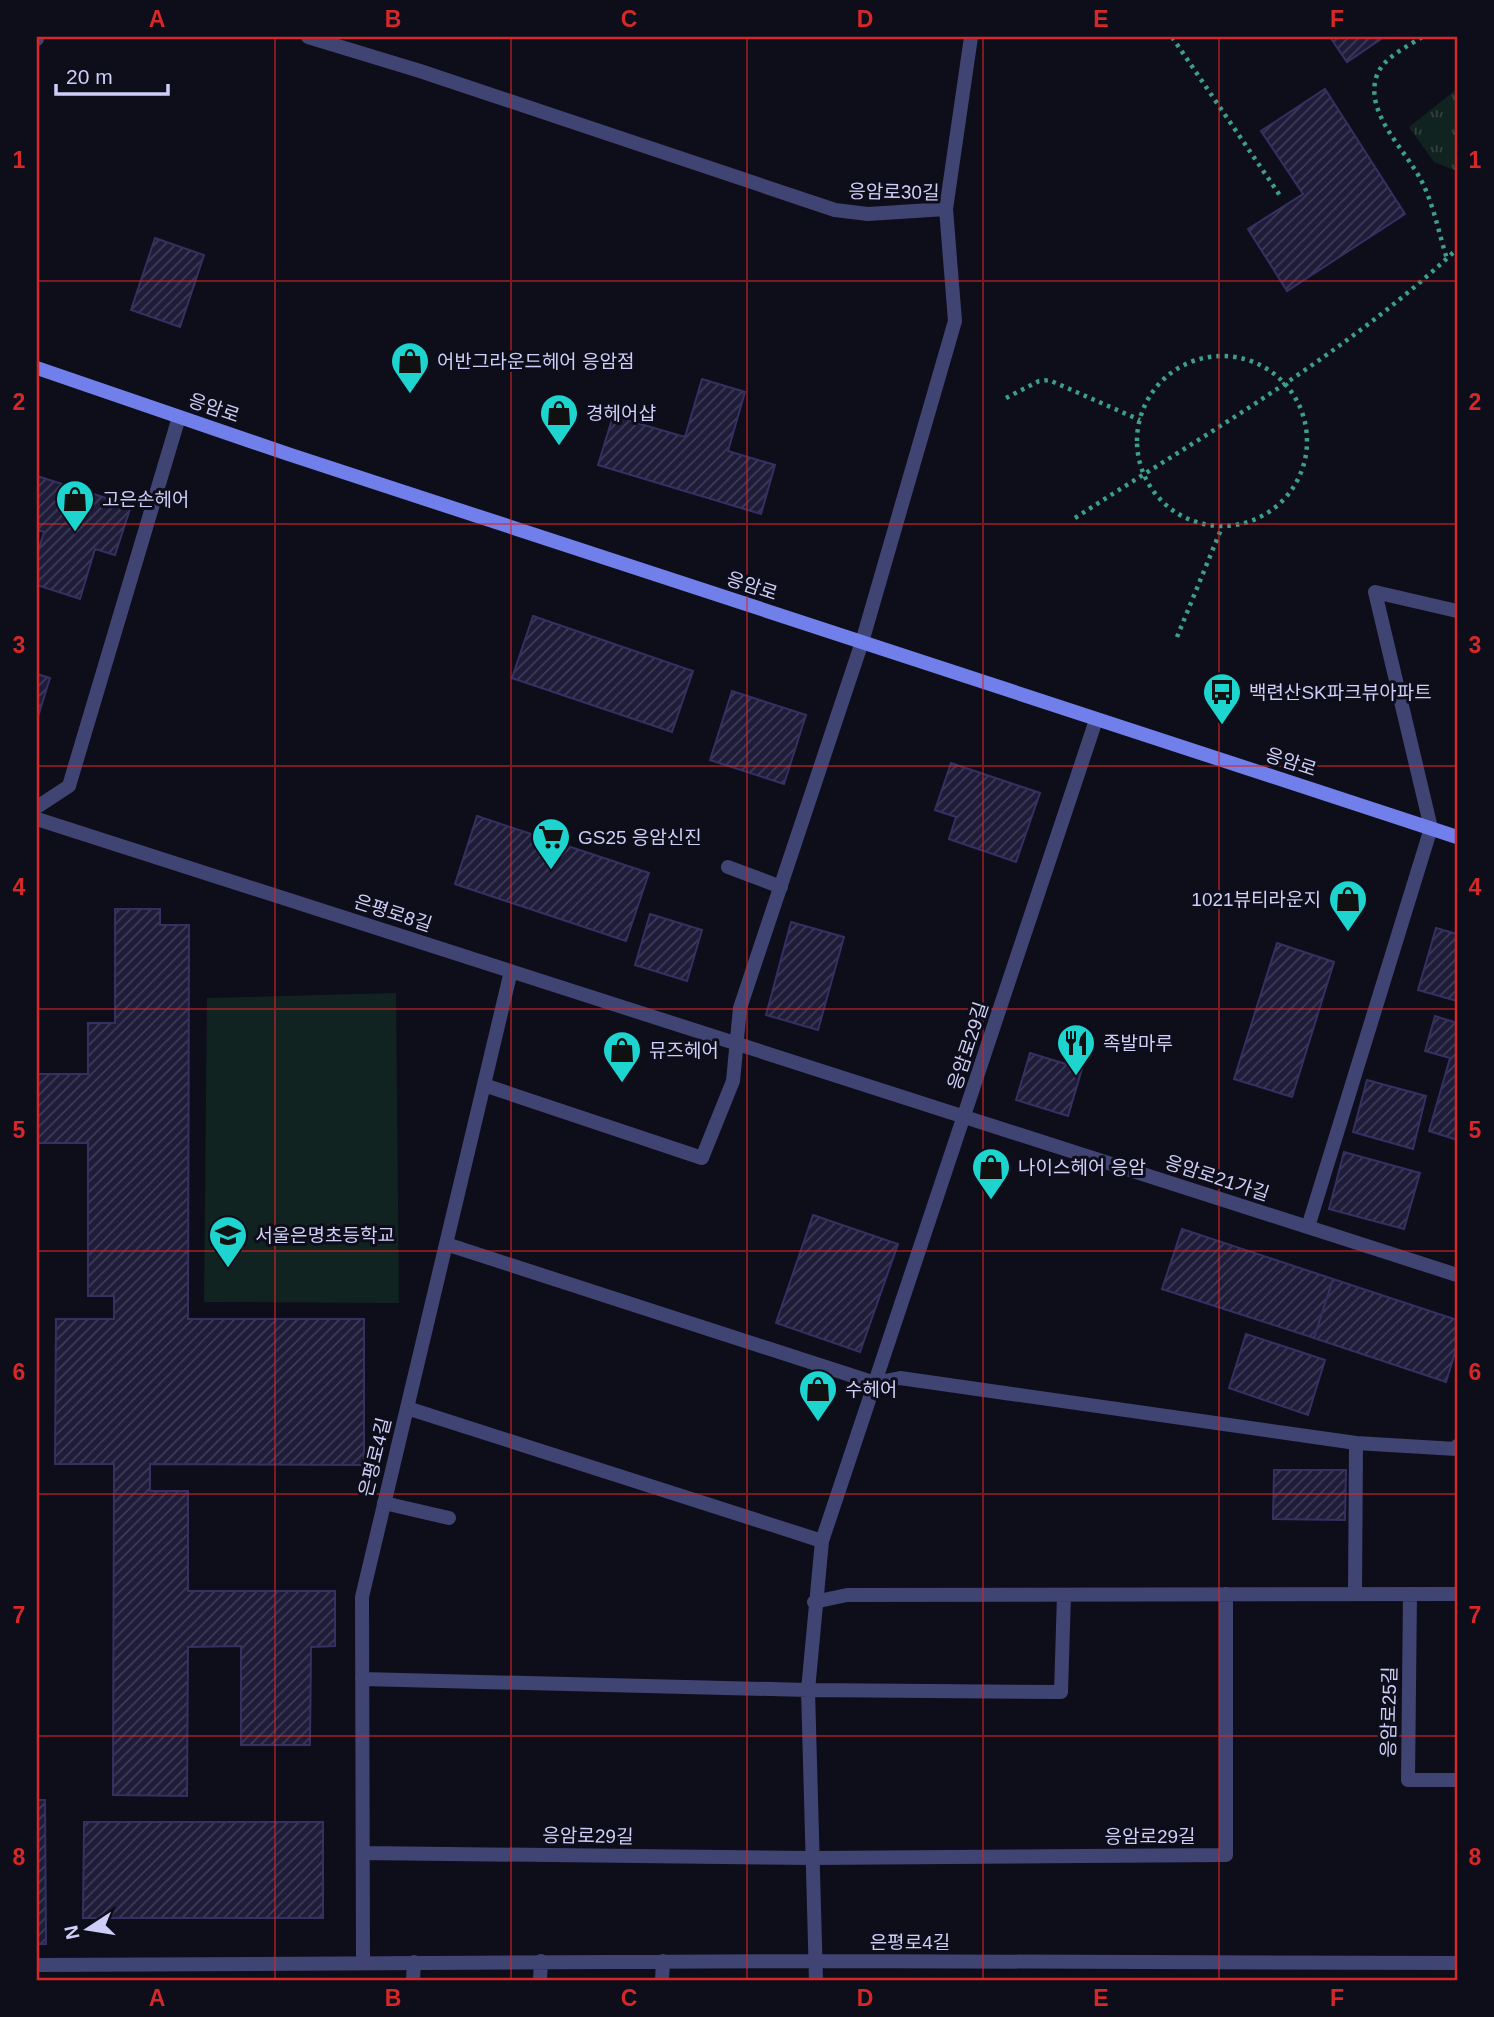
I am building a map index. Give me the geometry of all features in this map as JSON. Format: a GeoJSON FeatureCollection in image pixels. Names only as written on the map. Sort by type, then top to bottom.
{"type":"FeatureCollection","features":[{"type":"Feature","properties":{"kind":"main road","name":"응암로"},"geometry":{"type":"LineString","coordinates":[[37,368],[1096,720],[1457,836]]}},
{"type":"Feature","properties":{"kind":"street","name":"응암로30길"},"geometry":{"type":"LineString","coordinates":[[308,37],[420,71],[835,209],[868,214],[946,209],[955,321],[862,642],[740,1008],[737,1044]]}},
{"type":"Feature","properties":{"kind":"street"},"geometry":{"type":"LineString","coordinates":[[946,209],[971,37]]}},
{"type":"Feature","properties":{"kind":"street"},"geometry":{"type":"LineString","coordinates":[[37,807],[69,786],[180,417]]}},
{"type":"Feature","properties":{"kind":"street"},"geometry":{"type":"LineString","coordinates":[[1308,1227],[1431,828],[1375,592],[1457,611]]}},
{"type":"Feature","properties":{"kind":"street","name":"응암로29길"},"geometry":{"type":"LineString","coordinates":[[816,1980],[808,1690],[814,1602],[822,1541],[1096,720]]}},
{"type":"Feature","properties":{"kind":"street","name":"은평로8길"},"geometry":{"type":"LineString","coordinates":[[37,819],[965,1117]]}},
{"type":"Feature","properties":{"kind":"street"},"geometry":{"type":"LineString","coordinates":[[728,867],[780,887]]}},
{"type":"Feature","properties":{"kind":"street","name":"은평로4길"},"geometry":{"type":"LineString","coordinates":[[363,1962],[362,1597],[510,971]]}},
{"type":"Feature","properties":{"kind":"street"},"geometry":{"type":"LineString","coordinates":[[484,1085],[702,1158],[733,1081],[737,1044]]}},
{"type":"Feature","properties":{"kind":"street","name":"응암로21가길"},"geometry":{"type":"LineString","coordinates":[[965,1117],[1457,1275]]}},
{"type":"Feature","properties":{"kind":"street"},"geometry":{"type":"LineString","coordinates":[[446,1244],[875,1383],[900,1378],[1356,1443],[1456,1449],[1457,1446]]}},
{"type":"Feature","properties":{"kind":"street"},"geometry":{"type":"LineString","coordinates":[[407,1408],[822,1541]]}},
{"type":"Feature","properties":{"kind":"street"},"geometry":{"type":"LineString","coordinates":[[1355,1594],[1356,1443]]}},
{"type":"Feature","properties":{"kind":"street"},"geometry":{"type":"LineString","coordinates":[[384,1503],[449,1518]]}},
{"type":"Feature","properties":{"kind":"street","name":"응암로29길"},"geometry":{"type":"LineString","coordinates":[[363,1853],[813,1858],[1226,1855],[1226,1594]]}},
{"type":"Feature","properties":{"kind":"street","name":"응암로25길"},"geometry":{"type":"LineString","coordinates":[[1410,1594],[1408,1780],[1457,1780]]}},
{"type":"Feature","properties":{"kind":"street"},"geometry":{"type":"LineString","coordinates":[[814,1602],[847,1595],[1457,1594]]}},
{"type":"Feature","properties":{"kind":"street"},"geometry":{"type":"LineString","coordinates":[[362,1679],[808,1690],[1060,1692],[1065,1595]]}},
{"type":"Feature","properties":{"kind":"street"},"geometry":{"type":"LineString","coordinates":[[540,1980],[541,1961]]}},
{"type":"Feature","properties":{"kind":"street","name":"은평로4길"},"geometry":{"type":"LineString","coordinates":[[37,1965],[541,1961],[1457,1963]]}},
{"type":"Feature","properties":{"kind":"street"},"geometry":{"type":"LineString","coordinates":[[662,1980],[663,1961]]}},
{"type":"Feature","properties":{"kind":"street"},"geometry":{"type":"LineString","coordinates":[[413,1980],[414,1962]]}},
{"type":"Feature","properties":{"kind":"path"},"geometry":{"type":"LineString","coordinates":[[1173,37],[1281,197]]}},
{"type":"Feature","properties":{"kind":"path"},"geometry":{"type":"LineString","coordinates":[[1422,37],[1386,61],[1377,76],[1376,96],[1379,113],[1427,194],[1447,259]]}},
{"type":"Feature","properties":{"kind":"path"},"geometry":{"type":"LineString","coordinates":[[1075,518],[1283,383],[1387,309],[1457,250]]}},
{"type":"Feature","properties":{"kind":"path"},"geometry":{"type":"LineString","coordinates":[[1226,355],[1255,362],[1283,383],[1298,401],[1306,429],[1306,458],[1295,486],[1276,508],[1250,522],[1222,527],[1195,522],[1172,510],[1153,491],[1144,473],[1137,441],[1140,420],[1153,391],[1172,372],[1197,359],[1226,355]]}},
{"type":"Feature","properties":{"kind":"path"},"geometry":{"type":"LineString","coordinates":[[1006,398],[1039,381],[1049,380],[1140,420]]}},
{"type":"Feature","properties":{"kind":"path"},"geometry":{"type":"LineString","coordinates":[[1177,637],[1222,527]]}},
{"type":"Feature","properties":{"kind":"green space"},"geometry":{"type":"Polygon","coordinates":[[[1457,89],[1457,170],[1454,170],[1434,162],[1409,127],[1457,89]]]}},
{"type":"Feature","properties":{"kind":"green space"},"geometry":{"type":"Polygon","coordinates":[[[396,993],[399,1303],[204,1302],[207,998],[396,993]]]}},
{"type":"Feature","properties":{"kind":"building"},"geometry":{"type":"Polygon","coordinates":[[[1330,37],[1384,37],[1347,62],[1330,37]]]}},
{"type":"Feature","properties":{"kind":"building"},"geometry":{"type":"Polygon","coordinates":[[[1325,89],[1405,214],[1287,291],[1248,229],[1303,194],[1261,131],[1325,89]]]}},
{"type":"Feature","properties":{"kind":"building"},"geometry":{"type":"Polygon","coordinates":[[[155,238],[204,255],[180,327],[131,310],[155,238]]]}},
{"type":"Feature","properties":{"kind":"building"},"geometry":{"type":"Polygon","coordinates":[[[702,379],[745,392],[728,451],[775,465],[761,514],[598,465],[613,416],[685,437],[702,379]]]}},
{"type":"Feature","properties":{"kind":"building"},"geometry":{"type":"Polygon","coordinates":[[[37,476],[131,506],[115,555],[95,549],[80,599],[37,585],[37,555],[44,532],[37,530],[37,476]]]}},
{"type":"Feature","properties":{"kind":"building"},"geometry":{"type":"Polygon","coordinates":[[[533,616],[693,671],[672,732],[512,678],[533,616]]]}},
{"type":"Feature","properties":{"kind":"building"},"geometry":{"type":"Polygon","coordinates":[[[37,674],[50,678],[37,720],[37,674]]]}},
{"type":"Feature","properties":{"kind":"building"},"geometry":{"type":"Polygon","coordinates":[[[732,691],[806,715],[784,784],[710,760],[732,691]]]}},
{"type":"Feature","properties":{"kind":"building"},"geometry":{"type":"Polygon","coordinates":[[[951,763],[1040,793],[1016,862],[949,839],[956,817],[935,810],[951,763]]]}},
{"type":"Feature","properties":{"kind":"building"},"geometry":{"type":"Polygon","coordinates":[[[477,816],[649,873],[626,941],[455,884],[477,816]]]}},
{"type":"Feature","properties":{"kind":"building"},"geometry":{"type":"Polygon","coordinates":[[[115,909],[160,909],[160,925],[189,925],[188,1319],[364,1319],[364,1465],[150,1464],[150,1491],[188,1491],[188,1591],[335,1591],[335,1646],[311,1647],[310,1745],[241,1745],[241,1646],[188,1647],[187,1796],[113,1795],[114,1464],[55,1464],[56,1319],[114,1319],[114,1296],[88,1296],[88,1143],[37,1143],[37,1074],[88,1074],[88,1023],[115,1023],[115,909]]]}},
{"type":"Feature","properties":{"kind":"building"},"geometry":{"type":"Polygon","coordinates":[[[650,914],[702,930],[687,981],[635,965],[650,914]]]}},
{"type":"Feature","properties":{"kind":"building"},"geometry":{"type":"Polygon","coordinates":[[[791,922],[844,937],[818,1030],[766,1015],[791,922]]]}},
{"type":"Feature","properties":{"kind":"building"},"geometry":{"type":"Polygon","coordinates":[[[1436,928],[1457,934],[1457,1001],[1418,990],[1436,928]]]}},
{"type":"Feature","properties":{"kind":"building"},"geometry":{"type":"Polygon","coordinates":[[[1277,943],[1334,962],[1292,1097],[1234,1079],[1277,943]]]}},
{"type":"Feature","properties":{"kind":"building"},"geometry":{"type":"Polygon","coordinates":[[[1435,1016],[1457,1023],[1457,1140],[1429,1131],[1450,1058],[1425,1051],[1435,1016]]]}},
{"type":"Feature","properties":{"kind":"building"},"geometry":{"type":"Polygon","coordinates":[[[1030,1053],[1082,1069],[1068,1116],[1016,1100],[1030,1053]]]}},
{"type":"Feature","properties":{"kind":"building"},"geometry":{"type":"Polygon","coordinates":[[[1367,1080],[1426,1096],[1413,1149],[1353,1132],[1367,1080]]]}},
{"type":"Feature","properties":{"kind":"building"},"geometry":{"type":"Polygon","coordinates":[[[1344,1152],[1420,1173],[1404,1229],[1329,1209],[1344,1152]]]}},
{"type":"Feature","properties":{"kind":"building"},"geometry":{"type":"Polygon","coordinates":[[[813,1215],[898,1244],[860,1352],[776,1323],[813,1215]]]}},
{"type":"Feature","properties":{"kind":"building"},"geometry":{"type":"Polygon","coordinates":[[[1182,1229],[1333,1279],[1314,1338],[1162,1289],[1182,1229]]]}},
{"type":"Feature","properties":{"kind":"building"},"geometry":{"type":"Polygon","coordinates":[[[1333,1279],[1457,1320],[1457,1346],[1446,1382],[1314,1338],[1333,1279]]]}},
{"type":"Feature","properties":{"kind":"building"},"geometry":{"type":"Polygon","coordinates":[[[1246,1334],[1325,1360],[1308,1415],[1229,1388],[1246,1334]]]}},
{"type":"Feature","properties":{"kind":"building"},"geometry":{"type":"Polygon","coordinates":[[[1274,1470],[1346,1470],[1345,1520],[1273,1519],[1274,1470]]]}},
{"type":"Feature","properties":{"kind":"building"},"geometry":{"type":"Polygon","coordinates":[[[37,1800],[45,1800],[46,1944],[37,1944],[37,1800]]]}},
{"type":"Feature","properties":{"kind":"building"},"geometry":{"type":"Polygon","coordinates":[[[84,1822],[323,1822],[323,1918],[83,1918],[84,1822]]]}},
{"type":"Feature","properties":{"kind":"place","name":"어반그라운드헤어 응암점"},"geometry":{"type":"Point","coordinates":[410,395]}},
{"type":"Feature","properties":{"kind":"place","name":"경헤어샵"},"geometry":{"type":"Point","coordinates":[559,447]}},
{"type":"Feature","properties":{"kind":"place","name":"고은손헤어"},"geometry":{"type":"Point","coordinates":[75,533]}},
{"type":"Feature","properties":{"kind":"place","name":"백련산SK파크뷰아파트"},"geometry":{"type":"Point","coordinates":[1222,726]}},
{"type":"Feature","properties":{"kind":"place","name":"GS25 응암신진"},"geometry":{"type":"Point","coordinates":[551,871]}},
{"type":"Feature","properties":{"kind":"place","name":"1021뷰티라운지"},"geometry":{"type":"Point","coordinates":[1348,933]}},
{"type":"Feature","properties":{"kind":"place","name":"족발마루"},"geometry":{"type":"Point","coordinates":[1076,1077]}},
{"type":"Feature","properties":{"kind":"place","name":"뮤즈헤어"},"geometry":{"type":"Point","coordinates":[622,1084]}},
{"type":"Feature","properties":{"kind":"place","name":"나이스헤어 응암"},"geometry":{"type":"Point","coordinates":[991,1201]}},
{"type":"Feature","properties":{"kind":"place","name":"서울은명초등학교"},"geometry":{"type":"Point","coordinates":[228,1269]}},
{"type":"Feature","properties":{"kind":"place","name":"수헤어"},"geometry":{"type":"Point","coordinates":[818,1423]}}]}
